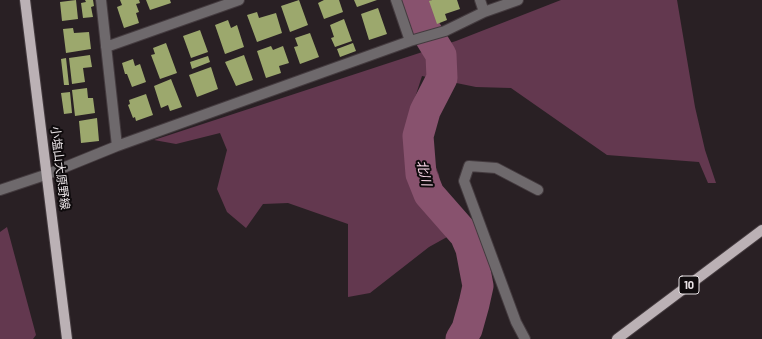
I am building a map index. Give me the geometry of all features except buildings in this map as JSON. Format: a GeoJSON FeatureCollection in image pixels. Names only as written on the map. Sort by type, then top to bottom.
{"type":"FeatureCollection","features":[{"type":"Feature","properties":{"kind":"main road","name":"小塩山大原野線"},"geometry":{"type":"LineString","coordinates":[[25,0],[48,174],[67,339]]}},
{"type":"Feature","properties":{"kind":"main road","name":"10"},"geometry":{"type":"LineString","coordinates":[[617,339],[762,230]]}},
{"type":"Feature","properties":{"kind":"street"},"geometry":{"type":"LineString","coordinates":[[101,0],[116,146]]}},
{"type":"Feature","properties":{"kind":"street"},"geometry":{"type":"LineString","coordinates":[[106,48],[239,0]]}},
{"type":"Feature","properties":{"kind":"street"},"geometry":{"type":"LineString","coordinates":[[396,0],[410,41]]}},
{"type":"Feature","properties":{"kind":"street"},"geometry":{"type":"LineString","coordinates":[[480,0],[484,12]]}},
{"type":"Feature","properties":{"kind":"street"},"geometry":{"type":"LineString","coordinates":[[0,190],[48,174],[116,146],[410,41],[445,31],[484,12],[518,0]]}},
{"type":"Feature","properties":{"kind":"street"},"geometry":{"type":"LineString","coordinates":[[525,339],[516,322],[464,181],[469,166],[496,168],[538,190]]}},
{"type":"Feature","properties":{"kind":"shaded area"},"geometry":{"type":"Polygon","coordinates":[[[561,0],[677,0],[695,107],[705,150],[716,183],[708,183],[699,162],[607,155],[511,88],[476,87],[422,76],[412,107],[439,175],[447,237],[429,247],[370,293],[348,297],[348,224],[288,203],[263,204],[246,228],[227,212],[217,189],[227,150],[220,133],[176,144],[154,140],[456,41],[561,0]]]}},
{"type":"Feature","properties":{"kind":"shaded area"},"geometry":{"type":"Polygon","coordinates":[[[7,227],[36,335],[33,339],[0,339],[0,232],[7,227]]]}},
{"type":"Feature","properties":{"kind":"waterway","name":"北川"},"geometry":{"type":"LineString","coordinates":[[414,0],[425,29],[441,55],[442,78],[425,111],[418,136],[421,174],[429,194],[465,235],[471,249],[478,286],[467,329],[461,339]]}}]}
